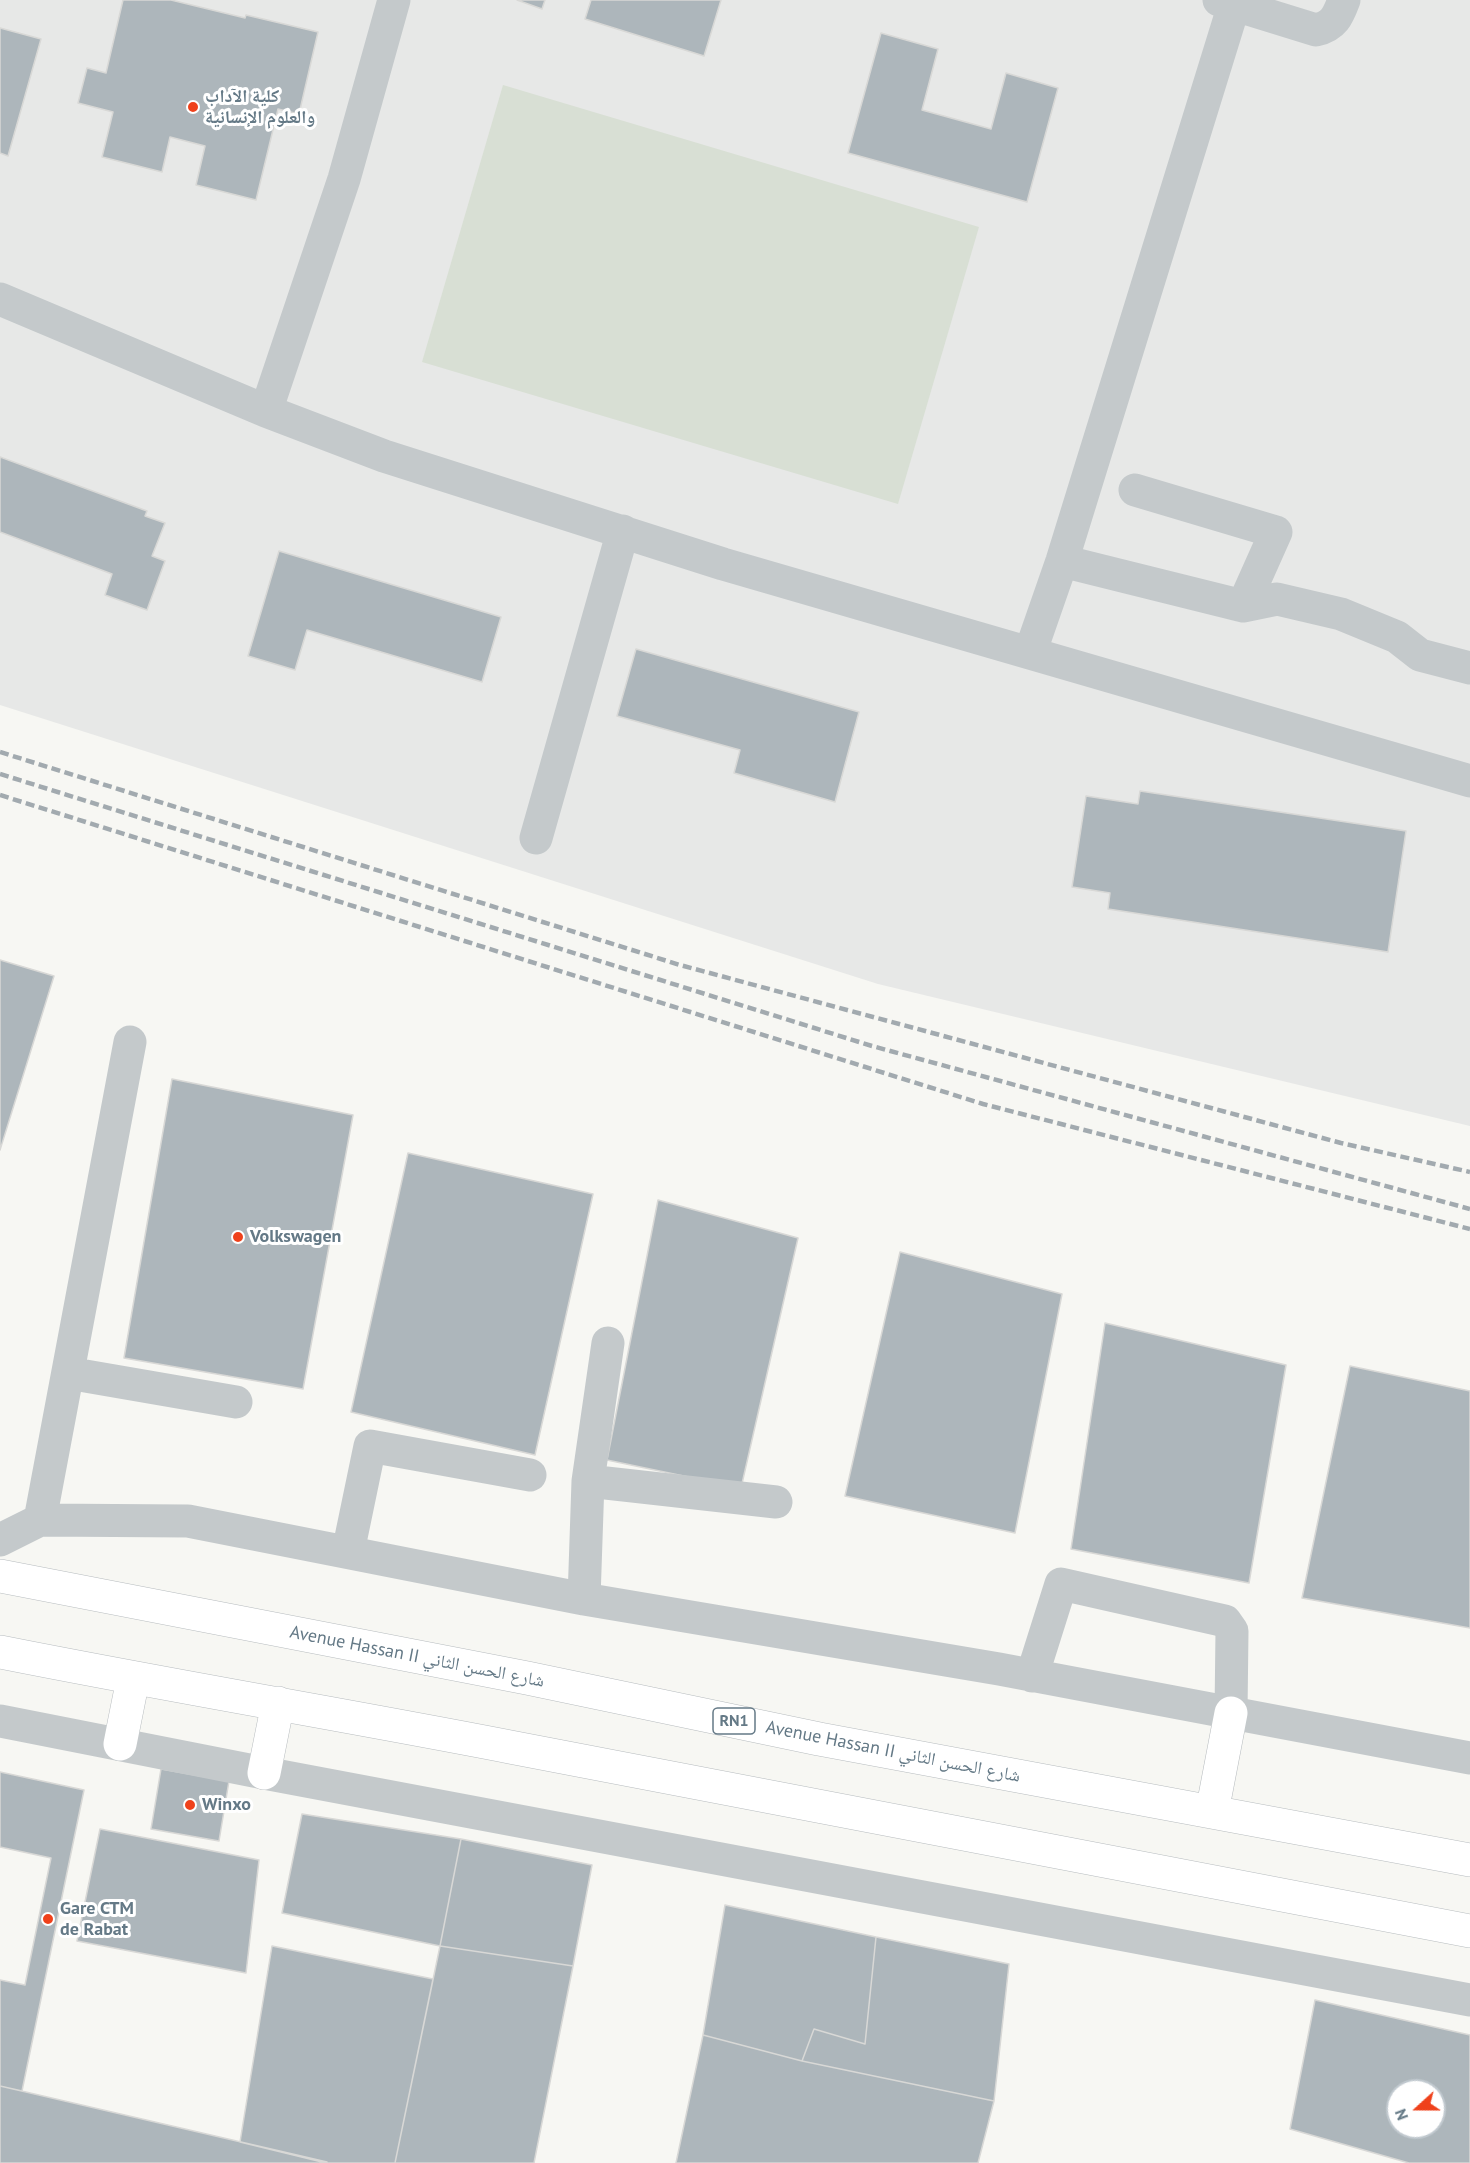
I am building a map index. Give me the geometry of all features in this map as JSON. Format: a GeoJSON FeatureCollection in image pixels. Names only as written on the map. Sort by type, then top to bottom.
{"type":"FeatureCollection","features":[{"type":"Feature","properties":{"kind":"main road","name":"Avenue Hassan II شارع الحسن الثاني"},"geometry":{"type":"LineString","coordinates":[[0,1576],[515,1676],[830,1741],[1470,1860]]}},
{"type":"Feature","properties":{"kind":"main road"},"geometry":{"type":"LineString","coordinates":[[0,1652],[1470,1931]]}},
{"type":"Feature","properties":{"kind":"main road"},"geometry":{"type":"LineString","coordinates":[[120,1744],[133,1679]]}},
{"type":"Feature","properties":{"kind":"main road"},"geometry":{"type":"LineString","coordinates":[[264,1773],[278,1703]]}},
{"type":"Feature","properties":{"kind":"main road"},"geometry":{"type":"LineString","coordinates":[[1212,1812],[1231,1713]]}},
{"type":"Feature","properties":{"kind":"street"},"geometry":{"type":"LineString","coordinates":[[266,411],[344,179],[394,0]]}},
{"type":"Feature","properties":{"kind":"street"},"geometry":{"type":"LineString","coordinates":[[1030,653],[1062,561],[1226,2],[1316,30],[1326,28],[1334,22],[1344,0]]}},
{"type":"Feature","properties":{"kind":"street"},"geometry":{"type":"LineString","coordinates":[[0,299],[266,411],[384,456],[723,564],[1470,781]]}},
{"type":"Feature","properties":{"kind":"street"},"geometry":{"type":"LineString","coordinates":[[1135,490],[1276,532],[1243,606]]}},
{"type":"Feature","properties":{"kind":"street"},"geometry":{"type":"LineString","coordinates":[[536,838],[623,531]]}},
{"type":"Feature","properties":{"kind":"street"},"geometry":{"type":"LineString","coordinates":[[1062,561],[1243,606],[1277,599],[1341,614],[1397,637],[1420,655],[1470,668]]}},
{"type":"Feature","properties":{"kind":"street"},"geometry":{"type":"LineString","coordinates":[[40,1520],[130,1042]]}},
{"type":"Feature","properties":{"kind":"street"},"geometry":{"type":"LineString","coordinates":[[584,1599],[588,1481],[608,1343]]}},
{"type":"Feature","properties":{"kind":"street"},"geometry":{"type":"LineString","coordinates":[[68,1373],[236,1402]]}},
{"type":"Feature","properties":{"kind":"street"},"geometry":{"type":"LineString","coordinates":[[348,1552],[369,1446],[530,1475]]}},
{"type":"Feature","properties":{"kind":"street"},"geometry":{"type":"LineString","coordinates":[[588,1481],[776,1502]]}},
{"type":"Feature","properties":{"kind":"street"},"geometry":{"type":"LineString","coordinates":[[0,1540],[40,1520],[188,1521],[584,1599],[1032,1676],[1470,1758]]}},
{"type":"Feature","properties":{"kind":"street"},"geometry":{"type":"LineString","coordinates":[[1032,1676],[1061,1584],[1225,1621],[1232,1631],[1231,1713]]}},
{"type":"Feature","properties":{"kind":"street"},"geometry":{"type":"LineString","coordinates":[[0,1721],[264,1773],[1470,2000]]}},
{"type":"Feature","properties":{"kind":"shaded area"},"geometry":{"type":"Polygon","coordinates":[[[0,0],[1470,0],[1470,1126],[878,984],[0,705],[0,0]]]}},
{"type":"Feature","properties":{"kind":"shaded area"},"geometry":{"type":"Polygon","coordinates":[[[503,85],[979,227],[898,504],[422,362],[503,85]]]}},
{"type":"Feature","properties":{"kind":"building"},"geometry":{"type":"Polygon","coordinates":[[[123,0],[171,0],[245,18],[246,15],[318,32],[299,114],[278,109],[256,200],[196,185],[205,146],[170,137],[162,172],[102,157],[113,112],[78,103],[87,68],[106,73],[123,0]]]}},
{"type":"Feature","properties":{"kind":"building"},"geometry":{"type":"Polygon","coordinates":[[[517,0],[545,0],[542,9],[517,0]]]}},
{"type":"Feature","properties":{"kind":"building"},"geometry":{"type":"Polygon","coordinates":[[[591,0],[721,0],[704,56],[585,19],[591,0]]]}},
{"type":"Feature","properties":{"kind":"building"},"geometry":{"type":"Polygon","coordinates":[[[0,28],[41,39],[8,156],[0,153],[0,28]]]}},
{"type":"Feature","properties":{"kind":"building"},"geometry":{"type":"Polygon","coordinates":[[[881,33],[938,49],[922,110],[991,129],[1006,73],[1058,88],[1027,202],[848,153],[881,33]]]}},
{"type":"Feature","properties":{"kind":"building"},"geometry":{"type":"Polygon","coordinates":[[[0,457],[147,511],[145,516],[165,523],[152,556],[165,561],[147,610],[105,595],[112,574],[0,532],[0,457]]]}},
{"type":"Feature","properties":{"kind":"building"},"geometry":{"type":"Polygon","coordinates":[[[279,551],[501,617],[482,682],[307,630],[295,670],[248,656],[279,551]]]}},
{"type":"Feature","properties":{"kind":"building"},"geometry":{"type":"Polygon","coordinates":[[[636,649],[859,712],[835,802],[734,773],[740,750],[617,716],[636,649]]]}},
{"type":"Feature","properties":{"kind":"building"},"geometry":{"type":"Polygon","coordinates":[[[1140,791],[1406,831],[1388,952],[1108,909],[1110,893],[1072,887],[1086,796],[1138,804],[1140,791]]]}},
{"type":"Feature","properties":{"kind":"building"},"geometry":{"type":"Polygon","coordinates":[[[0,960],[54,976],[0,1150],[0,960]]]}},
{"type":"Feature","properties":{"kind":"building","name":"Volkswagen"},"geometry":{"type":"Polygon","coordinates":[[[172,1079],[353,1115],[303,1389],[124,1358],[172,1079]]]}},
{"type":"Feature","properties":{"kind":"building"},"geometry":{"type":"Polygon","coordinates":[[[408,1153],[593,1194],[535,1455],[351,1412],[408,1153]]]}},
{"type":"Feature","properties":{"kind":"building"},"geometry":{"type":"Polygon","coordinates":[[[658,1200],[798,1238],[741,1488],[607,1460],[658,1200]]]}},
{"type":"Feature","properties":{"kind":"building"},"geometry":{"type":"Polygon","coordinates":[[[900,1252],[1062,1294],[1015,1533],[845,1496],[900,1252]]]}},
{"type":"Feature","properties":{"kind":"building"},"geometry":{"type":"Polygon","coordinates":[[[1105,1323],[1286,1365],[1249,1583],[1071,1549],[1105,1323]]]}},
{"type":"Feature","properties":{"kind":"building"},"geometry":{"type":"Polygon","coordinates":[[[1350,1366],[1470,1391],[1470,1628],[1302,1598],[1350,1366]]]}},
{"type":"Feature","properties":{"kind":"building","name":"Winxo"},"geometry":{"type":"Polygon","coordinates":[[[161,1769],[229,1781],[219,1841],[151,1829],[161,1769]]]}},
{"type":"Feature","properties":{"kind":"building","name":"Gare CTM de Rabat"},"geometry":{"type":"Polygon","coordinates":[[[0,1772],[84,1790],[22,2091],[0,2086],[0,1980],[25,1985],[51,1858],[0,1847],[0,1772]]]}},
{"type":"Feature","properties":{"kind":"building"},"geometry":{"type":"Polygon","coordinates":[[[302,1814],[461,1839],[440,1946],[282,1913],[302,1814]]]}},
{"type":"Feature","properties":{"kind":"building"},"geometry":{"type":"Polygon","coordinates":[[[100,1829],[259,1860],[246,1973],[77,1941],[100,1829]]]}},
{"type":"Feature","properties":{"kind":"building"},"geometry":{"type":"Polygon","coordinates":[[[461,1839],[592,1865],[573,1966],[440,1946],[461,1839]]]}},
{"type":"Feature","properties":{"kind":"building"},"geometry":{"type":"Polygon","coordinates":[[[725,1905],[876,1937],[865,2044],[814,2029],[802,2061],[703,2035],[725,1905]]]}},
{"type":"Feature","properties":{"kind":"building"},"geometry":{"type":"Polygon","coordinates":[[[876,1937],[1009,1964],[994,2101],[802,2061],[814,2029],[865,2044],[876,1937]]]}},
{"type":"Feature","properties":{"kind":"building"},"geometry":{"type":"Polygon","coordinates":[[[272,1946],[433,1979],[395,2163],[326,2163],[240,2142],[272,1946]]]}},
{"type":"Feature","properties":{"kind":"building"},"geometry":{"type":"Polygon","coordinates":[[[440,1946],[573,1966],[534,2163],[395,2163],[440,1946]]]}},
{"type":"Feature","properties":{"kind":"building"},"geometry":{"type":"Polygon","coordinates":[[[1315,2000],[1470,2035],[1470,2163],[1409,2163],[1290,2129],[1315,2000]]]}},
{"type":"Feature","properties":{"kind":"building"},"geometry":{"type":"Polygon","coordinates":[[[703,2035],[802,2061],[994,2101],[978,2163],[676,2163],[703,2035]]]}},
{"type":"Feature","properties":{"kind":"building"},"geometry":{"type":"Polygon","coordinates":[[[0,2086],[327,2162],[0,2163],[0,2086]]]}},
{"type":"Feature","properties":{"kind":"railway"},"geometry":{"type":"LineString","coordinates":[[0,752],[680,965],[1341,1143],[1470,1172]]}},
{"type":"Feature","properties":{"kind":"railway"},"geometry":{"type":"LineString","coordinates":[[0,774],[872,1046],[1470,1209]]}},
{"type":"Feature","properties":{"kind":"railway"},"geometry":{"type":"LineString","coordinates":[[0,795],[983,1104],[1470,1229]]}},
{"type":"Feature","properties":{"kind":"place","name":"كلية الآداب والعلوم الإنسانية"},"geometry":{"type":"Point","coordinates":[193,107]}},
{"type":"Feature","properties":{"kind":"place","name":"Volkswagen"},"geometry":{"type":"Point","coordinates":[238,1237]}},
{"type":"Feature","properties":{"kind":"place","name":"Winxo"},"geometry":{"type":"Point","coordinates":[190,1805]}},
{"type":"Feature","properties":{"kind":"place","name":"Gare CTM de Rabat"},"geometry":{"type":"Point","coordinates":[48,1919]}}]}
